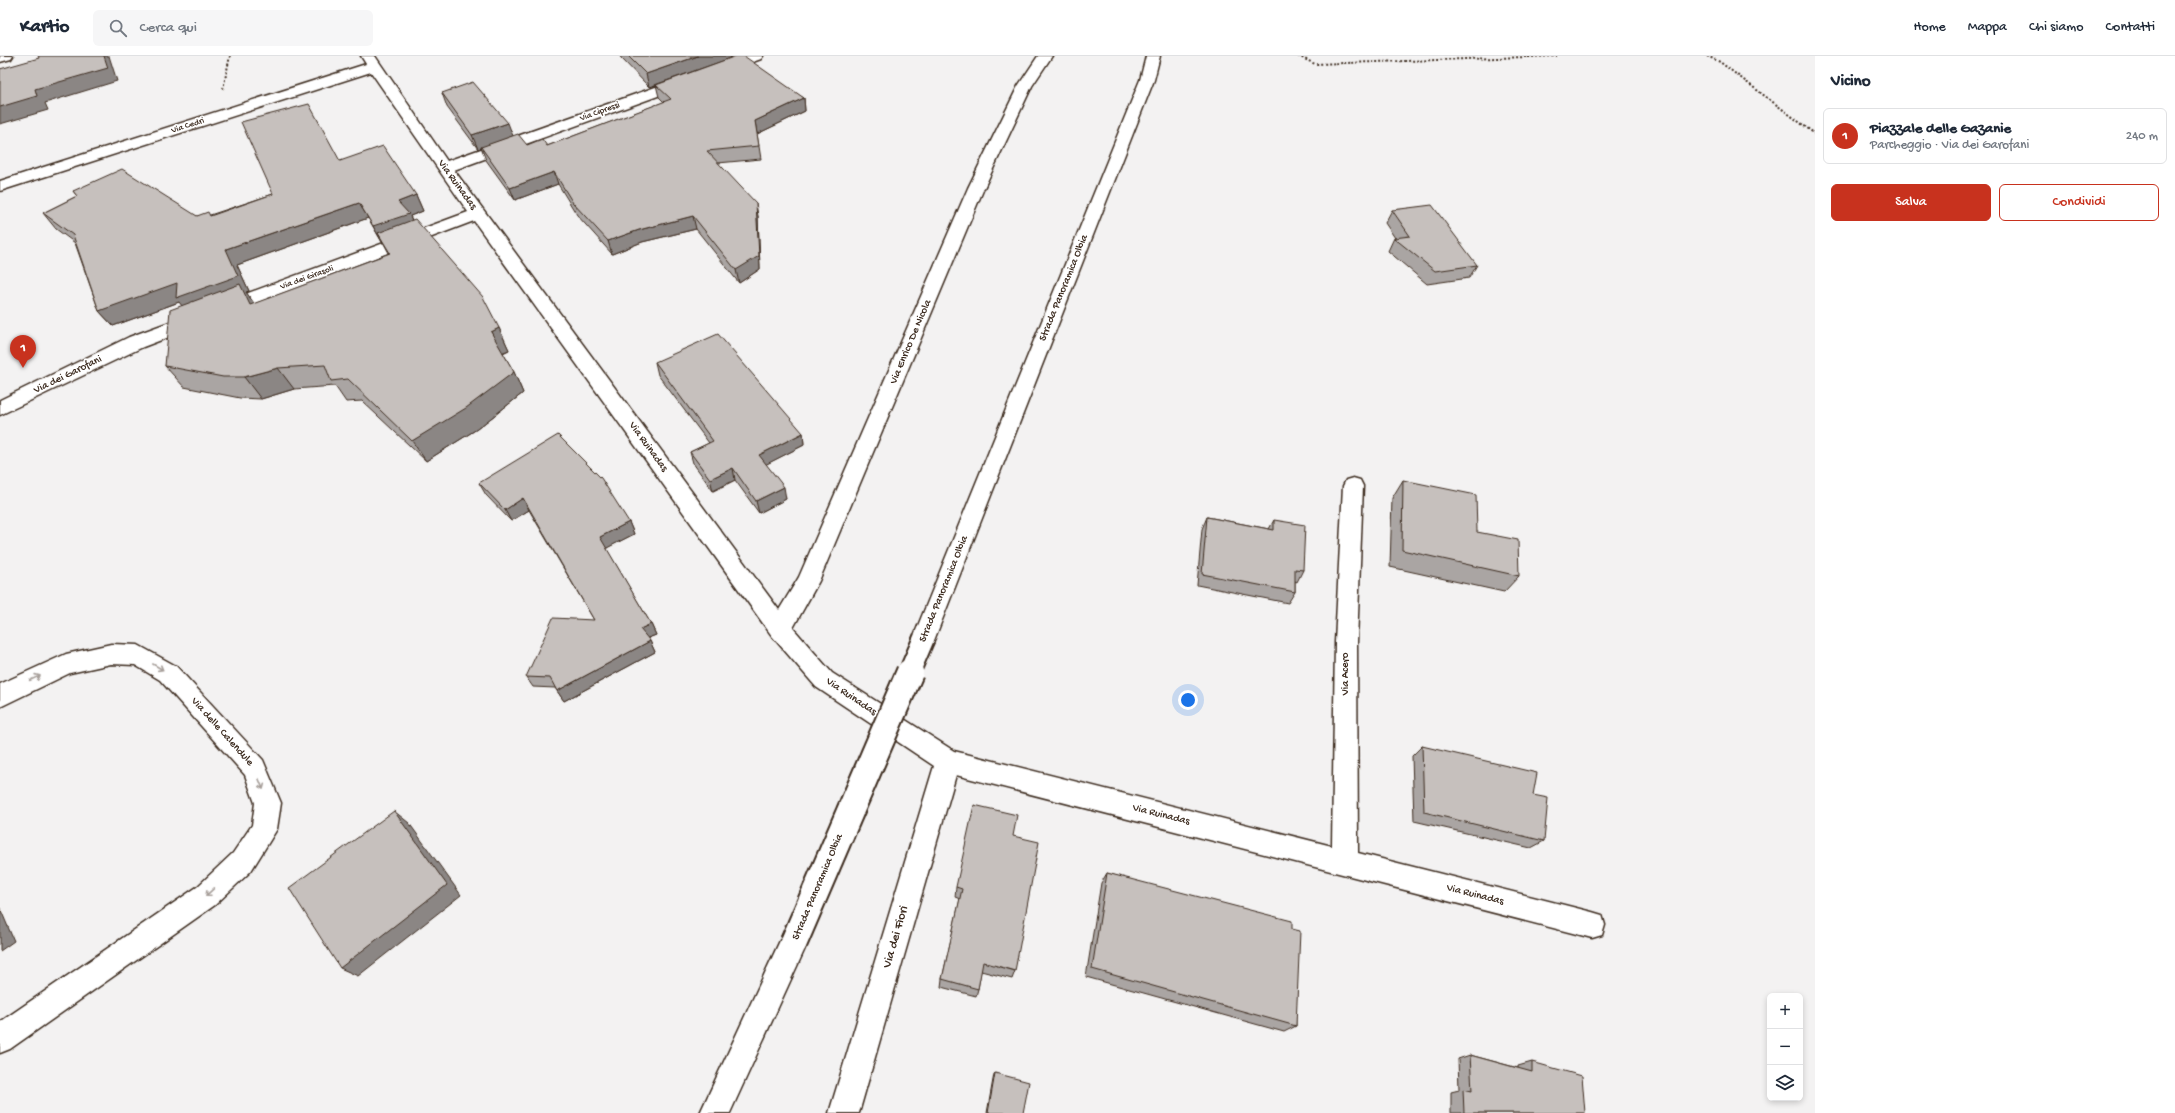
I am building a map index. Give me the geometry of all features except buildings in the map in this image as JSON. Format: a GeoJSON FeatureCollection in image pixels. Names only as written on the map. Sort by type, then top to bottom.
{"type":"FeatureCollection","features":[{"type":"Feature","properties":{"kind":"main road"},"geometry":{"type":"LineString","coordinates":[[0,58],[6,56]]}},
{"type":"Feature","properties":{"kind":"main road","name":"Via Cipressi"},"geometry":{"type":"LineString","coordinates":[[444,168],[756,56]]}},
{"type":"Feature","properties":{"kind":"main road","name":"Via Enrico De Nicola"},"geometry":{"type":"LineString","coordinates":[[780,629],[808,581],[976,188],[1025,86],[1045,56]]}},
{"type":"Feature","properties":{"kind":"main road","name":"Strada Panoramica Olbia"},"geometry":{"type":"LineString","coordinates":[[715,1113],[794,942],[924,638],[1144,88],[1153,56]]}},
{"type":"Feature","properties":{"kind":"main road","name":"Via Ruinadas"},"geometry":{"type":"LineString","coordinates":[[372,61],[444,168],[780,629],[824,680],[948,761],[1592,925]]}},
{"type":"Feature","properties":{"kind":"main road","name":"Via Cedri"},"geometry":{"type":"LineString","coordinates":[[0,186],[372,61]]}},
{"type":"Feature","properties":{"kind":"main road","name":"Via dei Girasoli"},"geometry":{"type":"LineString","coordinates":[[136,342],[478,214]]}},
{"type":"Feature","properties":{"kind":"main road","name":"Via dei Garofani"},"geometry":{"type":"LineString","coordinates":[[0,408],[136,342]]}},
{"type":"Feature","properties":{"kind":"main road","name":"Via Acero"},"geometry":{"type":"LineString","coordinates":[[1345,862],[1346,642],[1353,486]]}},
{"type":"Feature","properties":{"kind":"main road","name":"Via delle Calendule"},"geometry":{"type":"LineString","coordinates":[[0,696],[66,664],[112,654],[138,655],[168,673],[254,768],[268,803],[264,829],[242,862],[206,896],[0,1039]]}},
{"type":"Feature","properties":{"kind":"main road","name":"Via dei Fiori"},"geometry":{"type":"LineString","coordinates":[[844,1113],[948,761]]}},
{"type":"Feature","properties":{"kind":"path"},"geometry":{"type":"LineString","coordinates":[[1298,56],[1314,64],[1556,56]]}},
{"type":"Feature","properties":{"kind":"path"},"geometry":{"type":"LineString","coordinates":[[1707,56],[1720,62],[1815,134]]}},
{"type":"Feature","properties":{"kind":"place","name":"Piazzale delle Gazanie"},"geometry":{"type":"Point","coordinates":[23,368]}}]}
